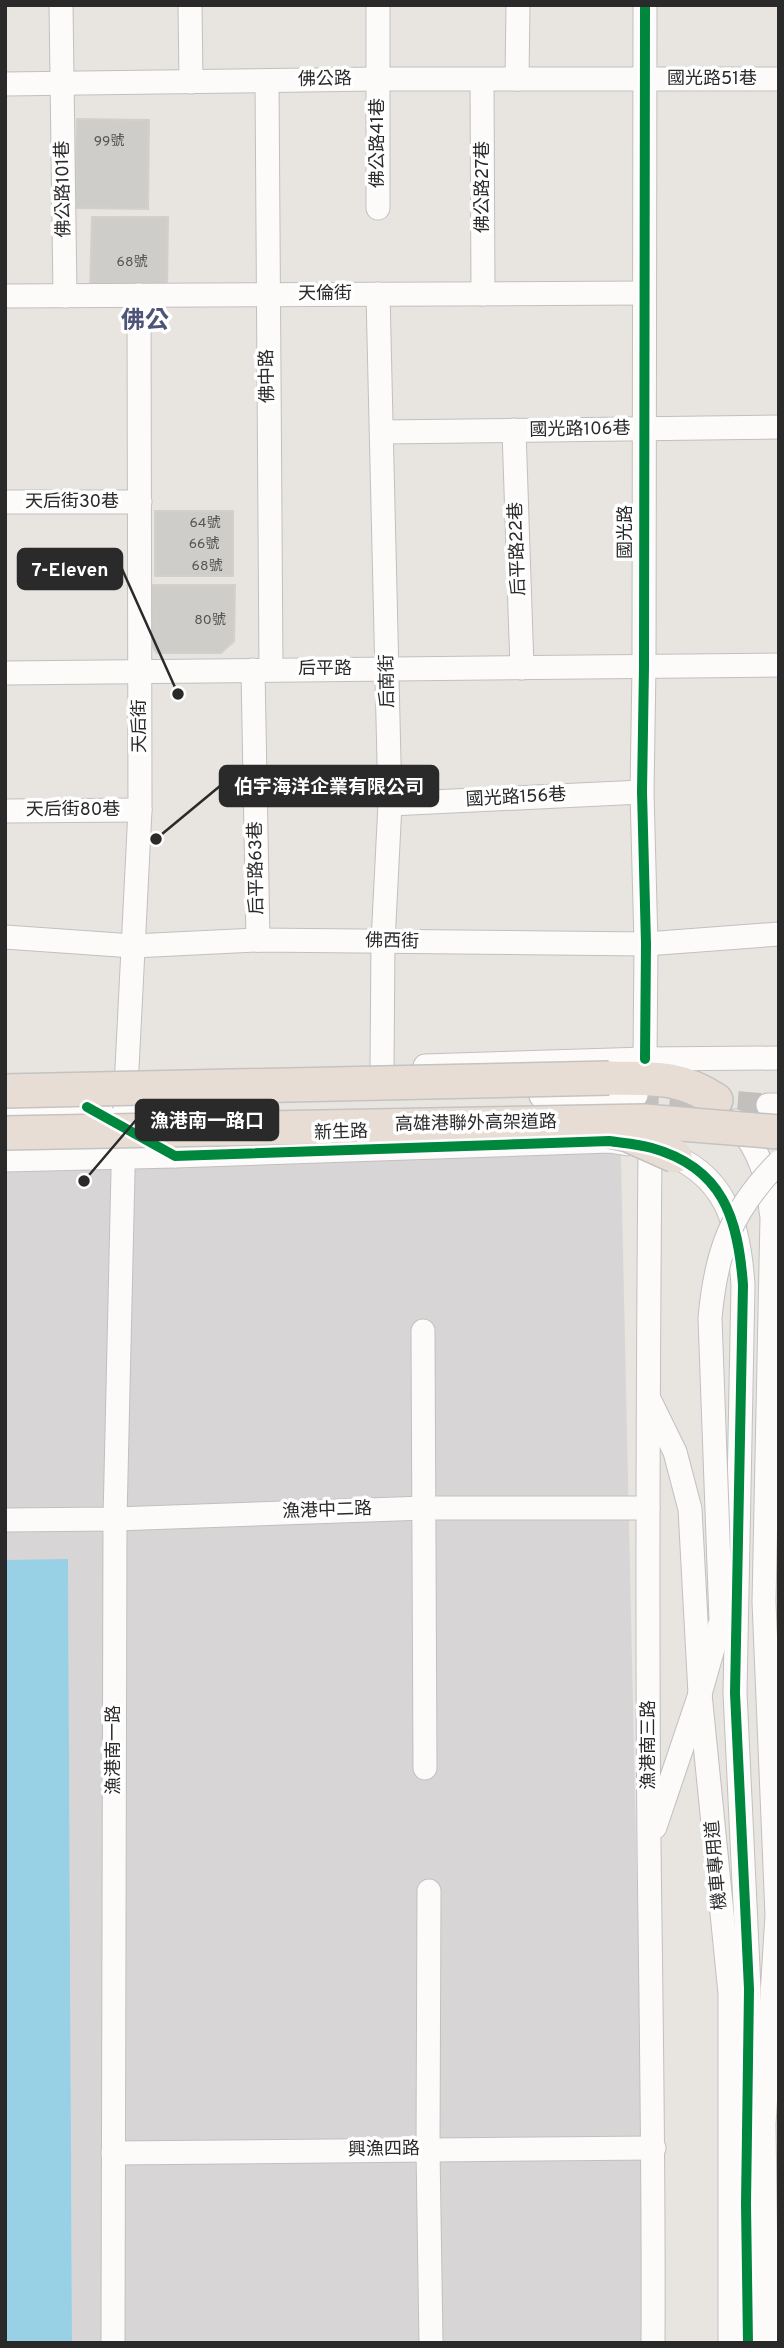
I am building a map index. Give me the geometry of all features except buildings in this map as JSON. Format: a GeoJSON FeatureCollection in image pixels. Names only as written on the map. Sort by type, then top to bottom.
{"type":"FeatureCollection","features":[{"type":"Feature","properties":{"kind":"highway"},"geometry":{"type":"LineString","coordinates":[[5,1091],[623,1086],[678,1081],[691,1084],[716,1100]]}},
{"type":"Feature","properties":{"kind":"highway","name":"高雄港聯外高架道路"},"geometry":{"type":"LineString","coordinates":[[5,1120],[644,1110],[776,1115]]}},
{"type":"Feature","properties":{"kind":"highway","name":"高雄港聯外高架道路"},"geometry":{"type":"LineString","coordinates":[[5,1133],[644,1121],[776,1115]]}},
{"type":"Feature","properties":{"kind":"highway"},"geometry":{"type":"LineString","coordinates":[[5,1147],[610,1131],[628,1135],[663,1152]]}},
{"type":"Feature","properties":{"kind":"street","name":"佛公路101巷"},"geometry":{"type":"LineString","coordinates":[[61,5],[65,296]]}},
{"type":"Feature","properties":{"kind":"street"},"geometry":{"type":"LineString","coordinates":[[190,5],[191,82]]}},
{"type":"Feature","properties":{"kind":"street","name":"佛公路41巷"},"geometry":{"type":"LineString","coordinates":[[378,5],[378,208]]}},
{"type":"Feature","properties":{"kind":"street"},"geometry":{"type":"LineString","coordinates":[[517,79],[518,5]]}},
{"type":"Feature","properties":{"kind":"street","name":"國光路"},"geometry":{"type":"LineString","coordinates":[[645,5],[642,792],[646,944],[645,1059]]}},
{"type":"Feature","properties":{"kind":"street","name":"佛公路"},"geometry":{"type":"LineString","coordinates":[[5,83],[645,78]]}},
{"type":"Feature","properties":{"kind":"street","name":"國光路51巷"},"geometry":{"type":"LineString","coordinates":[[645,78],[779,79]]}},
{"type":"Feature","properties":{"kind":"street","name":"佛公路27巷"},"geometry":{"type":"LineString","coordinates":[[482,79],[483,294]]}},
{"type":"Feature","properties":{"kind":"street","name":"佛中路"},"geometry":{"type":"LineString","coordinates":[[262,670],[267,81]]}},
{"type":"Feature","properties":{"kind":"street","name":"天倫街"},"geometry":{"type":"LineString","coordinates":[[5,296],[644,293]]}},
{"type":"Feature","properties":{"kind":"street","name":"后南街"},"geometry":{"type":"LineString","coordinates":[[378,294],[390,804],[383,942],[382,1069]]}},
{"type":"Feature","properties":{"kind":"street","name":"天后街"},"geometry":{"type":"LineString","coordinates":[[124,1157],[140,810],[139,295]]}},
{"type":"Feature","properties":{"kind":"street","name":"國光路106巷"},"geometry":{"type":"LineString","coordinates":[[382,432],[779,427]]}},
{"type":"Feature","properties":{"kind":"street","name":"后平路22巷"},"geometry":{"type":"LineString","coordinates":[[514,430],[522,668]]}},
{"type":"Feature","properties":{"kind":"street","name":"天后街30巷"},"geometry":{"type":"LineString","coordinates":[[5,502],[139,502]]}},
{"type":"Feature","properties":{"kind":"street","name":"后平路"},"geometry":{"type":"LineString","coordinates":[[5,673],[779,665]]}},
{"type":"Feature","properties":{"kind":"street","name":"后平路63巷"},"geometry":{"type":"LineString","coordinates":[[258,940],[262,670]]}},
{"type":"Feature","properties":{"kind":"street","name":"國光路156巷"},"geometry":{"type":"LineString","coordinates":[[390,804],[642,792]]}},
{"type":"Feature","properties":{"kind":"street","name":"天后街80巷"},"geometry":{"type":"LineString","coordinates":[[5,811],[140,810]]}},
{"type":"Feature","properties":{"kind":"street","name":"佛西街"},"geometry":{"type":"LineString","coordinates":[[5,937],[133,946],[258,940],[646,944],[779,934]]}},
{"type":"Feature","properties":{"kind":"street"},"geometry":{"type":"LineString","coordinates":[[5,1076],[382,1069],[645,1059],[779,1058]]}},
{"type":"Feature","properties":{"kind":"street"},"geometry":{"type":"LineString","coordinates":[[645,1059],[671,1069],[716,1100],[750,1139],[765,1170],[772,1217],[764,1602],[778,1911],[764,2124],[767,2343]]}},
{"type":"Feature","properties":{"kind":"street","name":"新生路"},"geometry":{"type":"LineString","coordinates":[[5,1107],[87,1107],[126,1101],[623,1086]]}},
{"type":"Feature","properties":{"kind":"street","name":"新生路"},"geometry":{"type":"LineString","coordinates":[[87,1107],[175,1156]]}},
{"type":"Feature","properties":{"kind":"street","name":"新生路"},"geometry":{"type":"LineString","coordinates":[[5,1160],[609,1141],[663,1152]]}},
{"type":"Feature","properties":{"kind":"street"},"geometry":{"type":"LineString","coordinates":[[663,1152],[697,1170],[714,1187],[728,1208],[740,1246],[743,1285],[736,1693],[749,1989],[746,2204],[748,2343]]}},
{"type":"Feature","properties":{"kind":"street","name":"漁港南三路"},"geometry":{"type":"LineString","coordinates":[[653,2343],[648,1397],[663,1152]]}},
{"type":"Feature","properties":{"kind":"street","name":"漁港南一路"},"geometry":{"type":"LineString","coordinates":[[113,2343],[115,1519],[124,1157]]}},
{"type":"Feature","properties":{"kind":"street"},"geometry":{"type":"LineString","coordinates":[[736,1693],[721,1620],[710,1318],[714,1279],[723,1245],[740,1210],[760,1181],[779,1162]]}},
{"type":"Feature","properties":{"kind":"street"},"geometry":{"type":"LineString","coordinates":[[423,1331],[425,1768]]}},
{"type":"Feature","properties":{"kind":"street","name":"機車專用道"},"geometry":{"type":"LineString","coordinates":[[648,1397],[675,1452],[690,1509],[700,1695],[730,1993],[730,2343]]}},
{"type":"Feature","properties":{"kind":"street","name":"漁港中二路"},"geometry":{"type":"LineString","coordinates":[[5,1520],[115,1519],[425,1508],[648,1508]]}},
{"type":"Feature","properties":{"kind":"street"},"geometry":{"type":"LineString","coordinates":[[649,1845],[700,1695],[721,1620]]}},
{"type":"Feature","properties":{"kind":"street"},"geometry":{"type":"LineString","coordinates":[[429,1891],[430,2343]]}},
{"type":"Feature","properties":{"kind":"street"},"geometry":{"type":"LineString","coordinates":[[779,2059],[779,2133]]}},
{"type":"Feature","properties":{"kind":"street","name":"興漁四路"},"geometry":{"type":"LineString","coordinates":[[113,2153],[654,2148]]}},
{"type":"Feature","properties":{"kind":"shaded area"},"geometry":{"type":"Polygon","coordinates":[[[620,1115],[647,2343],[72,2343],[68,1560],[5,1560],[5,1127],[620,1115]]]}},
{"type":"Feature","properties":{"kind":"water"},"geometry":{"type":"Polygon","coordinates":[[[68,1559],[72,2343],[5,2343],[5,1560],[68,1559]]]}},
{"type":"Feature","properties":{"kind":"tunnel"},"geometry":{"type":"LineString","coordinates":[[636,1095],[768,1105]]}},
{"type":"Feature","properties":{"kind":"cycle path"},"geometry":{"type":"LineString","coordinates":[[645,5],[642,792],[646,944],[645,1059]]}},
{"type":"Feature","properties":{"kind":"cycle path"},"geometry":{"type":"LineString","coordinates":[[87,1107],[175,1156],[609,1141],[630,1144],[652,1148],[695,1168],[711,1182],[722,1199],[737,1238],[743,1285],[735,1693],[749,1989],[746,2204],[748,2343]]}},
{"type":"Feature","properties":{"kind":"place","name":"7-Eleven"},"geometry":{"type":"Point","coordinates":[178,694]}},
{"type":"Feature","properties":{"kind":"place","name":"伯宇海洋企業有限公司"},"geometry":{"type":"Point","coordinates":[156,839]}},
{"type":"Feature","properties":{"kind":"place","name":"漁港南一路口"},"geometry":{"type":"Point","coordinates":[84,1181]}},
{"type":"Feature","properties":{"kind":"district","name":"佛公"},"geometry":{"type":"Point","coordinates":[145,322]}}]}
